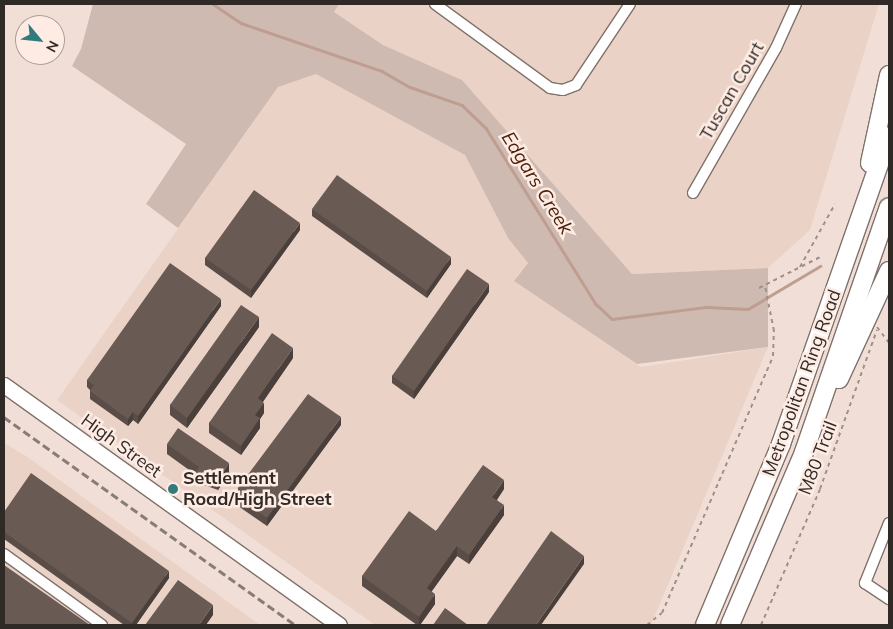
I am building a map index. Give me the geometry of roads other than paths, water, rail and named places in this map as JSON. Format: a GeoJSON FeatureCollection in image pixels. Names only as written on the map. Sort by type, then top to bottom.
{"type":"FeatureCollection","features":[{"type":"Feature","properties":{"kind":"highway"},"geometry":{"type":"LineString","coordinates":[[841,277],[889,75]]}},
{"type":"Feature","properties":{"kind":"highway","name":"Metropolitan Ring Road"},"geometry":{"type":"LineString","coordinates":[[705,625],[781,444],[889,136]]}},
{"type":"Feature","properties":{"kind":"highway","name":"Metropolitan Ring Road"},"geometry":{"type":"LineString","coordinates":[[730,625],[804,452],[889,207]]}},
{"type":"Feature","properties":{"kind":"highway"},"geometry":{"type":"LineString","coordinates":[[804,452],[889,272]]}},
{"type":"Feature","properties":{"kind":"main road","name":"High Street"},"geometry":{"type":"LineString","coordinates":[[4,385],[339,625]]}},
{"type":"Feature","properties":{"kind":"street"},"geometry":{"type":"LineString","coordinates":[[436,4],[550,88],[563,90],[576,85],[627,5]]}},
{"type":"Feature","properties":{"kind":"street","name":"Tuscan Court"},"geometry":{"type":"LineString","coordinates":[[693,193],[776,48],[796,4]]}},
{"type":"Feature","properties":{"kind":"street"},"geometry":{"type":"LineString","coordinates":[[889,523],[865,583],[889,599]]}},
{"type":"Feature","properties":{"kind":"street"},"geometry":{"type":"LineString","coordinates":[[4,554],[102,625]]}},
{"type":"Feature","properties":{"kind":"waterway","name":"Edgars Creek"},"geometry":{"type":"LineString","coordinates":[[213,4],[241,23],[382,71],[410,87],[462,105],[486,128],[596,304],[612,319],[706,307],[748,309],[820,266]]}},
{"type":"Feature","properties":{"kind":"railway"},"geometry":{"type":"LineString","coordinates":[[4,417],[296,625]]}},
{"type":"Feature","properties":{"kind":"place","name":"Settlement Road/High Street"},"geometry":{"type":"Point","coordinates":[173,489]}}]}
